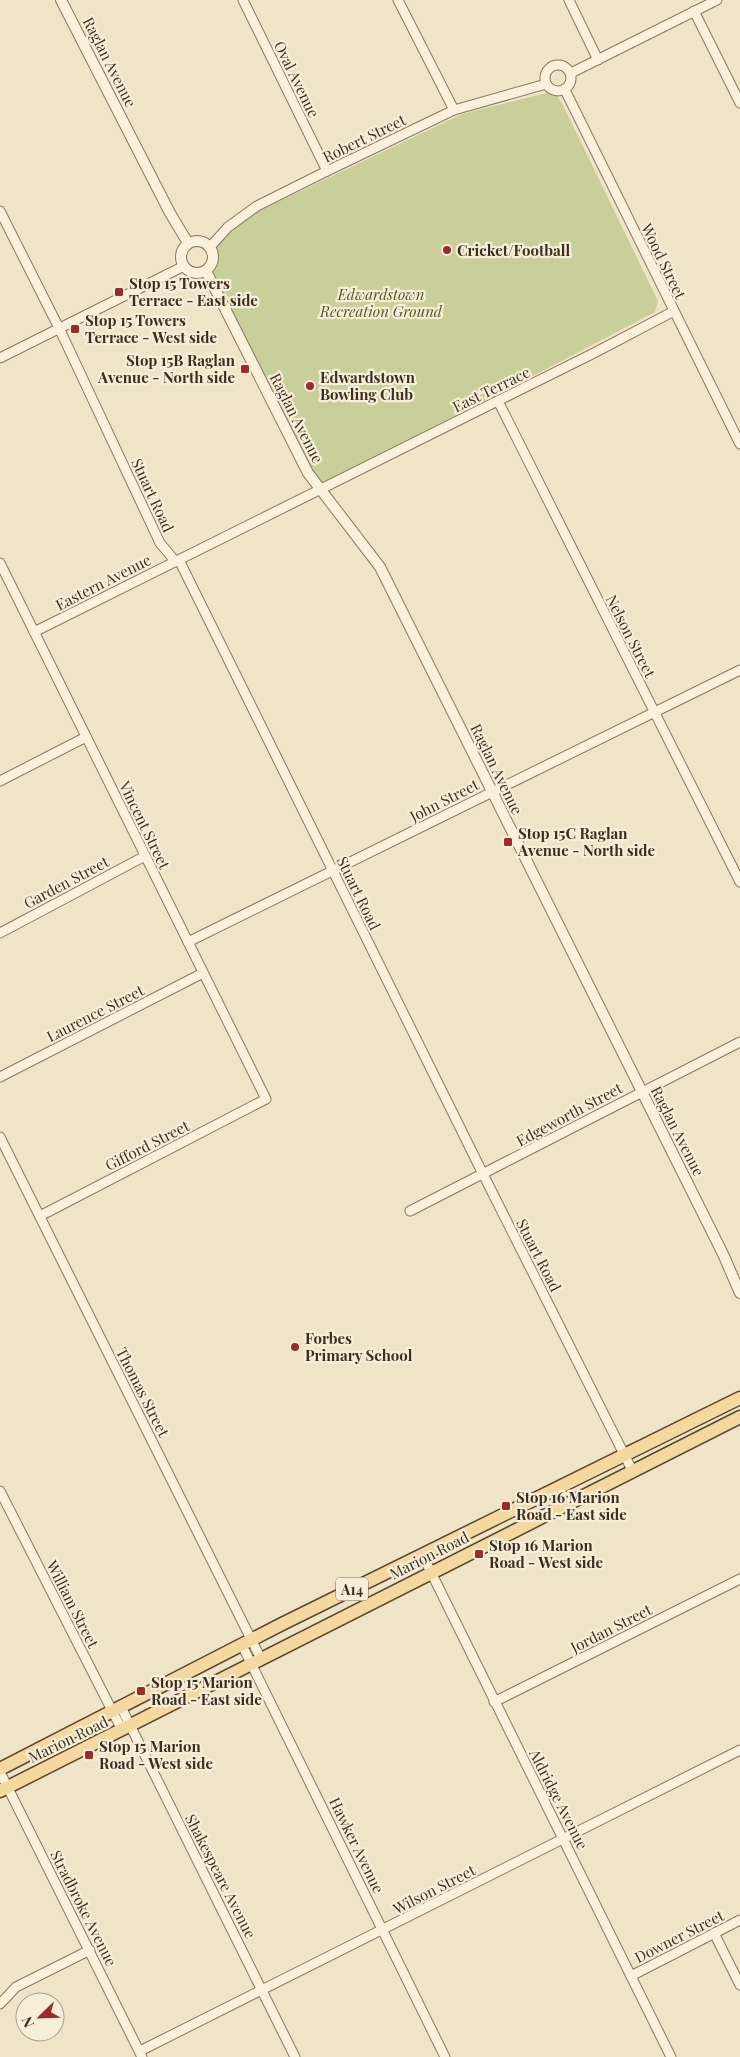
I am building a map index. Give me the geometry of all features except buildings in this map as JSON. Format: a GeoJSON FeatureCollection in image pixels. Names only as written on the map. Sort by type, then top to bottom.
{"type":"FeatureCollection","features":[{"type":"Feature","properties":{"kind":"main road","name":"Marion Road"},"geometry":{"type":"LineString","coordinates":[[0,1770],[422,1554],[740,1398]]}},
{"type":"Feature","properties":{"kind":"main road","name":"Marion Road"},"geometry":{"type":"LineString","coordinates":[[4,1789],[739,1419]]}},
{"type":"Feature","properties":{"kind":"street","name":"Raglan Avenue"},"geometry":{"type":"LineString","coordinates":[[61,0],[170,213],[188,243]]}},
{"type":"Feature","properties":{"kind":"street","name":"Oval Avenue"},"geometry":{"type":"LineString","coordinates":[[243,0],[327,171]]}},
{"type":"Feature","properties":{"kind":"street"},"geometry":{"type":"LineString","coordinates":[[398,0],[454,110]]}},
{"type":"Feature","properties":{"kind":"street"},"geometry":{"type":"LineString","coordinates":[[568,0],[598,60]]}},
{"type":"Feature","properties":{"kind":"street"},"geometry":{"type":"LineString","coordinates":[[570,73],[717,0]]}},
{"type":"Feature","properties":{"kind":"street"},"geometry":{"type":"LineString","coordinates":[[694,11],[740,103]]}},
{"type":"Feature","properties":{"kind":"street"},"geometry":{"type":"LineString","coordinates":[[552,66],[564,66],[570,73],[571,83],[565,90],[554,91],[546,84],[545,75],[552,66]]}},
{"type":"Feature","properties":{"kind":"street","name":"Robert Street"},"geometry":{"type":"LineString","coordinates":[[210,247],[228,227],[257,206],[327,171],[454,110],[546,84]]}},
{"type":"Feature","properties":{"kind":"street","name":"Wood Street"},"geometry":{"type":"LineString","coordinates":[[565,90],[740,444]]}},
{"type":"Feature","properties":{"kind":"street","name":"Stuart Road"},"geometry":{"type":"LineString","coordinates":[[0,211],[59,328],[160,543],[175,561],[180,562],[633,1472]]}},
{"type":"Feature","properties":{"kind":"street"},"geometry":{"type":"LineString","coordinates":[[199,241],[210,247],[213,257],[212,263],[206,270],[195,273],[184,266],[181,255],[188,243],[199,241]]}},
{"type":"Feature","properties":{"kind":"street"},"geometry":{"type":"LineString","coordinates":[[0,358],[184,266]]}},
{"type":"Feature","properties":{"kind":"street","name":"Raglan Avenue"},"geometry":{"type":"LineString","coordinates":[[206,270],[308,473],[380,567],[723,1254],[740,1293]]}},
{"type":"Feature","properties":{"kind":"street","name":"East Terrace"},"geometry":{"type":"LineString","coordinates":[[320,490],[498,402],[674,311]]}},
{"type":"Feature","properties":{"kind":"street","name":"Nelson Street"},"geometry":{"type":"LineString","coordinates":[[498,402],[740,882]]}},
{"type":"Feature","properties":{"kind":"street","name":"Eastern Avenue"},"geometry":{"type":"LineString","coordinates":[[34,632],[320,490]]}},
{"type":"Feature","properties":{"kind":"street","name":"Vincent Street"},"geometry":{"type":"LineString","coordinates":[[0,563],[266,1099]]}},
{"type":"Feature","properties":{"kind":"street","name":"John Street"},"geometry":{"type":"LineString","coordinates":[[188,942],[740,670]]}},
{"type":"Feature","properties":{"kind":"street"},"geometry":{"type":"LineString","coordinates":[[0,781],[86,737]]}},
{"type":"Feature","properties":{"kind":"street","name":"Garden Street"},"geometry":{"type":"LineString","coordinates":[[0,933],[145,856]]}},
{"type":"Feature","properties":{"kind":"street","name":"Laurence Street"},"geometry":{"type":"LineString","coordinates":[[0,1077],[203,974]]}},
{"type":"Feature","properties":{"kind":"street","name":"Edgeworth Street"},"geometry":{"type":"LineString","coordinates":[[410,1211],[740,1042]]}},
{"type":"Feature","properties":{"kind":"street","name":"Gifford Street"},"geometry":{"type":"LineString","coordinates":[[40,1216],[266,1099]]}},
{"type":"Feature","properties":{"kind":"street","name":"Thomas Street"},"geometry":{"type":"LineString","coordinates":[[0,1137],[257,1661]]}},
{"type":"Feature","properties":{"kind":"street","name":"William Street"},"geometry":{"type":"LineString","coordinates":[[0,1491],[126,1728]]}},
{"type":"Feature","properties":{"kind":"street","name":"Aldridge Avenue"},"geometry":{"type":"LineString","coordinates":[[422,1554],[671,2057]]}},
{"type":"Feature","properties":{"kind":"street","name":"Jordan Street"},"geometry":{"type":"LineString","coordinates":[[494,1702],[740,1579]]}},
{"type":"Feature","properties":{"kind":"street","name":"Hawker Avenue"},"geometry":{"type":"LineString","coordinates":[[257,1661],[445,2057]]}},
{"type":"Feature","properties":{"kind":"street","name":"Shakespeare Avenue"},"geometry":{"type":"LineString","coordinates":[[126,1728],[296,2057]]}},
{"type":"Feature","properties":{"kind":"street","name":"Wilson Street"},"geometry":{"type":"LineString","coordinates":[[141,2054],[262,1990],[740,1750]]}},
{"type":"Feature","properties":{"kind":"street","name":"Stradbroke Avenue"},"geometry":{"type":"LineString","coordinates":[[0,1770],[4,1789],[90,1950],[141,2054]]}},
{"type":"Feature","properties":{"kind":"street","name":"Downer Street"},"geometry":{"type":"LineString","coordinates":[[631,1976],[740,1920]]}},
{"type":"Feature","properties":{"kind":"street"},"geometry":{"type":"LineString","coordinates":[[714,1933],[740,1984]]}},
{"type":"Feature","properties":{"kind":"street"},"geometry":{"type":"LineString","coordinates":[[0,2004],[16,1987],[90,1950]]}},
{"type":"Feature","properties":{"kind":"green space","name":"Edwardstown Recreation Ground"},"geometry":{"type":"Polygon","coordinates":[[[550,92],[557,96],[563,105],[658,301],[655,312],[321,487],[310,469],[211,272],[215,260],[213,248],[230,230],[255,213],[462,114],[550,92]]]}},
{"type":"Feature","properties":{"kind":"place","name":"Cricket/Football"},"geometry":{"type":"Point","coordinates":[447,250]}},
{"type":"Feature","properties":{"kind":"place","name":"Stop 15 Towers Terrace - East side"},"geometry":{"type":"Point","coordinates":[119,292]}},
{"type":"Feature","properties":{"kind":"place","name":"Stop 15 Towers Terrace - West side"},"geometry":{"type":"Point","coordinates":[75,329]}},
{"type":"Feature","properties":{"kind":"place","name":"Stop 15B Raglan Avenue - North side"},"geometry":{"type":"Point","coordinates":[245,369]}},
{"type":"Feature","properties":{"kind":"place","name":"Edwardstown Bowling Club"},"geometry":{"type":"Point","coordinates":[310,386]}},
{"type":"Feature","properties":{"kind":"place","name":"Stop 15C Raglan Avenue - North side"},"geometry":{"type":"Point","coordinates":[508,842]}},
{"type":"Feature","properties":{"kind":"place","name":"Forbes Primary School"},"geometry":{"type":"Point","coordinates":[295,1347]}},
{"type":"Feature","properties":{"kind":"place","name":"Stop 16 Marion Road - East side"},"geometry":{"type":"Point","coordinates":[506,1506]}},
{"type":"Feature","properties":{"kind":"place","name":"Stop 16 Marion Road - West side"},"geometry":{"type":"Point","coordinates":[479,1554]}},
{"type":"Feature","properties":{"kind":"place","name":"Stop 15 Marion Road - East side"},"geometry":{"type":"Point","coordinates":[141,1691]}},
{"type":"Feature","properties":{"kind":"place","name":"Stop 15 Marion Road - West side"},"geometry":{"type":"Point","coordinates":[89,1755]}}]}
